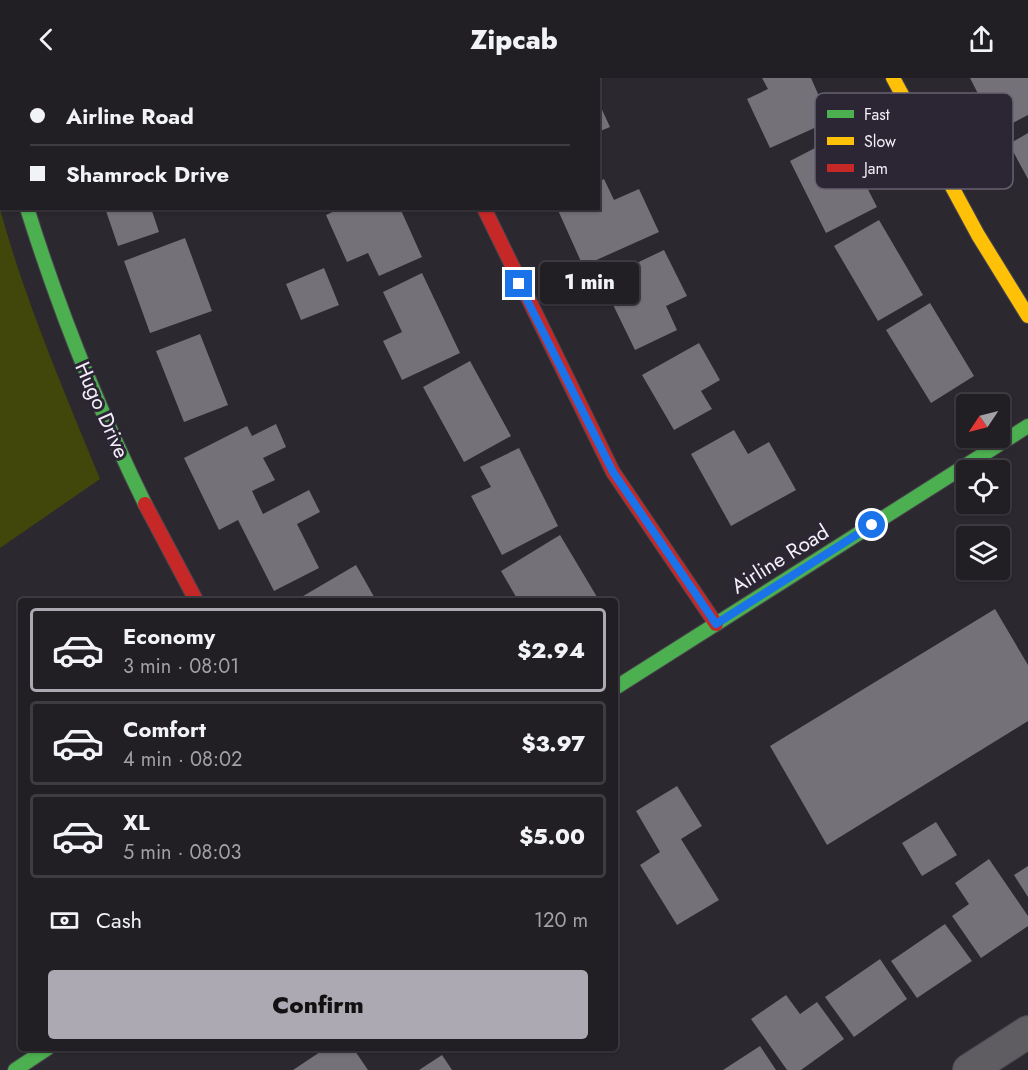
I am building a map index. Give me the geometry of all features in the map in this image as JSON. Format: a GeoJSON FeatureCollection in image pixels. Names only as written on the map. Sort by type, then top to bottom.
{"type":"FeatureCollection","features":[{"type":"Feature","properties":{"kind":"street"},"geometry":{"type":"LineString","coordinates":[[893,78],[901,93]]}},
{"type":"Feature","properties":{"kind":"street"},"geometry":{"type":"LineString","coordinates":[[953,189],[978,235],[1028,316]]}},
{"type":"Feature","properties":{"kind":"street","name":"Hugo Drive"},"geometry":{"type":"LineString","coordinates":[[28,210],[46,273],[95,401],[165,547],[195,598]]}},
{"type":"Feature","properties":{"kind":"street"},"geometry":{"type":"LineString","coordinates":[[485,210],[613,472],[716,624]]}},
{"type":"Feature","properties":{"kind":"street","name":"Airline Road"},"geometry":{"type":"LineString","coordinates":[[618,686],[1028,426]]}},
{"type":"Feature","properties":{"kind":"street"},"geometry":{"type":"LineString","coordinates":[[969,1070],[1028,1032]]}},
{"type":"Feature","properties":{"kind":"street"},"geometry":{"type":"LineString","coordinates":[[15,1070],[44,1051]]}},
{"type":"Feature","properties":{"kind":"green space"},"geometry":{"type":"Polygon","coordinates":[[[0,210],[33,312],[100,479],[0,548],[0,210]]]}},
{"type":"Feature","properties":{"kind":"building"},"geometry":{"type":"Polygon","coordinates":[[[762,78],[811,78],[818,93],[815,93],[815,128],[770,148],[747,99],[768,89],[762,78]]]}},
{"type":"Feature","properties":{"kind":"building"},"geometry":{"type":"Polygon","coordinates":[[[970,78],[1028,78],[1028,115],[1013,123],[1013,93],[978,93],[970,78]]]}},
{"type":"Feature","properties":{"kind":"building"},"geometry":{"type":"Polygon","coordinates":[[[600,105],[610,127],[600,131],[600,105]]]}},
{"type":"Feature","properties":{"kind":"building"},"geometry":{"type":"Polygon","coordinates":[[[1028,133],[1028,179],[1013,151],[1013,142],[1028,133]]]}},
{"type":"Feature","properties":{"kind":"building"},"geometry":{"type":"Polygon","coordinates":[[[815,148],[815,189],[868,189],[877,207],[826,233],[790,161],[815,148]]]}},
{"type":"Feature","properties":{"kind":"building"},"geometry":{"type":"Polygon","coordinates":[[[604,179],[614,200],[639,189],[659,232],[583,266],[558,210],[600,210],[600,181],[604,179]]]}},
{"type":"Feature","properties":{"kind":"building"},"geometry":{"type":"Polygon","coordinates":[[[106,210],[152,210],[159,232],[118,246],[106,210]]]}},
{"type":"Feature","properties":{"kind":"building"},"geometry":{"type":"Polygon","coordinates":[[[337,210],[401,210],[422,257],[379,276],[368,253],[347,262],[326,215],[337,210]]]}},
{"type":"Feature","properties":{"kind":"building"},"geometry":{"type":"Polygon","coordinates":[[[879,220],[923,295],[878,321],[834,246],[879,220]]]}},
{"type":"Feature","properties":{"kind":"building"},"geometry":{"type":"Polygon","coordinates":[[[185,238],[212,311],[150,333],[124,261],[185,238]]]}},
{"type":"Feature","properties":{"kind":"building"},"geometry":{"type":"Polygon","coordinates":[[[664,250],[687,296],[666,306],[677,330],[635,350],[601,280],[664,250]]]}},
{"type":"Feature","properties":{"kind":"building"},"geometry":{"type":"Polygon","coordinates":[[[324,268],[339,305],[301,320],[286,284],[324,268]]]}},
{"type":"Feature","properties":{"kind":"building"},"geometry":{"type":"Polygon","coordinates":[[[422,273],[460,353],[402,380],[383,341],[402,332],[383,292],[422,273]]]}},
{"type":"Feature","properties":{"kind":"building"},"geometry":{"type":"Polygon","coordinates":[[[930,303],[974,376],[931,403],[886,330],[930,303]]]}},
{"type":"Feature","properties":{"kind":"building"},"geometry":{"type":"Polygon","coordinates":[[[200,334],[228,405],[184,422],[156,351],[200,334]]]}},
{"type":"Feature","properties":{"kind":"building"},"geometry":{"type":"Polygon","coordinates":[[[699,343],[720,380],[701,391],[712,409],[674,430],[642,375],[699,343]]]}},
{"type":"Feature","properties":{"kind":"building"},"geometry":{"type":"Polygon","coordinates":[[[470,361],[511,436],[464,462],[423,387],[470,361]]]}},
{"type":"Feature","properties":{"kind":"building"},"geometry":{"type":"Polygon","coordinates":[[[276,424],[286,447],[263,458],[275,480],[252,491],[263,514],[309,490],[320,512],[297,524],[319,568],[274,591],[238,520],[219,530],[184,458],[247,426],[252,436],[276,424]]]}},
{"type":"Feature","properties":{"kind":"building"},"geometry":{"type":"Polygon","coordinates":[[[734,430],[748,454],[769,442],[796,490],[731,526],[691,454],[734,430]]]}},
{"type":"Feature","properties":{"kind":"building"},"geometry":{"type":"Polygon","coordinates":[[[519,448],[558,526],[502,555],[471,496],[491,487],[480,467],[519,448]]]}},
{"type":"Feature","properties":{"kind":"building"},"geometry":{"type":"Polygon","coordinates":[[[560,535],[598,598],[517,598],[501,571],[560,535]]]}},
{"type":"Feature","properties":{"kind":"building"},"geometry":{"type":"Polygon","coordinates":[[[356,565],[375,598],[300,598],[356,565]]]}},
{"type":"Feature","properties":{"kind":"building"},"geometry":{"type":"Polygon","coordinates":[[[995,609],[1028,665],[1028,721],[827,845],[770,746],[995,609]]]}},
{"type":"Feature","properties":{"kind":"building"},"geometry":{"type":"Polygon","coordinates":[[[677,786],[702,826],[681,839],[719,900],[677,925],[640,865],[660,852],[636,811],[677,786]]]}},
{"type":"Feature","properties":{"kind":"building"},"geometry":{"type":"Polygon","coordinates":[[[936,822],[957,855],[922,876],[902,843],[936,822]]]}},
{"type":"Feature","properties":{"kind":"building"},"geometry":{"type":"Polygon","coordinates":[[[989,859],[1028,916],[1028,926],[981,958],[952,916],[969,904],[955,883],[989,859]]]}},
{"type":"Feature","properties":{"kind":"building"},"geometry":{"type":"Polygon","coordinates":[[[1028,866],[1028,897],[1014,875],[1028,866]]]}},
{"type":"Feature","properties":{"kind":"building"},"geometry":{"type":"Polygon","coordinates":[[[945,924],[972,961],[917,998],[891,961],[945,924]]]}},
{"type":"Feature","properties":{"kind":"building"},"geometry":{"type":"Polygon","coordinates":[[[880,959],[907,999],[854,1037],[825,997],[880,959]]]}},
{"type":"Feature","properties":{"kind":"building"},"geometry":{"type":"Polygon","coordinates":[[[786,995],[800,1014],[817,1002],[844,1039],[801,1070],[787,1070],[751,1019],[786,995]]]}},
{"type":"Feature","properties":{"kind":"building"},"geometry":{"type":"Polygon","coordinates":[[[760,1046],[776,1070],[723,1070],[760,1046]]]}},
{"type":"Feature","properties":{"kind":"building"},"geometry":{"type":"Polygon","coordinates":[[[322,1051],[355,1051],[368,1070],[293,1070],[322,1051]]]}},
{"type":"Feature","properties":{"kind":"building"},"geometry":{"type":"Polygon","coordinates":[[[442,1055],[452,1070],[419,1070],[442,1055]]]}},
{"type":"Feature","properties":{"kind":"traffic: fast"},"geometry":{"type":"LineString","coordinates":[[28,210],[80,358],[145,504]]}},
{"type":"Feature","properties":{"kind":"traffic: fast"},"geometry":{"type":"LineString","coordinates":[[618,686],[1028,426]]}},
{"type":"Feature","properties":{"kind":"traffic: fast"},"geometry":{"type":"LineString","coordinates":[[15,1070],[44,1051]]}},
{"type":"Feature","properties":{"kind":"traffic: slow"},"geometry":{"type":"LineString","coordinates":[[893,78],[901,93]]}},
{"type":"Feature","properties":{"kind":"traffic: slow"},"geometry":{"type":"LineString","coordinates":[[953,189],[978,235],[1028,316]]}},
{"type":"Feature","properties":{"kind":"traffic: jam"},"geometry":{"type":"LineString","coordinates":[[485,210],[613,472],[716,624]]}},
{"type":"Feature","properties":{"kind":"traffic: jam"},"geometry":{"type":"LineString","coordinates":[[145,504],[195,598]]}},
{"type":"Feature","properties":{"kind":"route"},"geometry":{"type":"LineString","coordinates":[[519,284],[613,472],[716,624],[872,525]]}}]}
